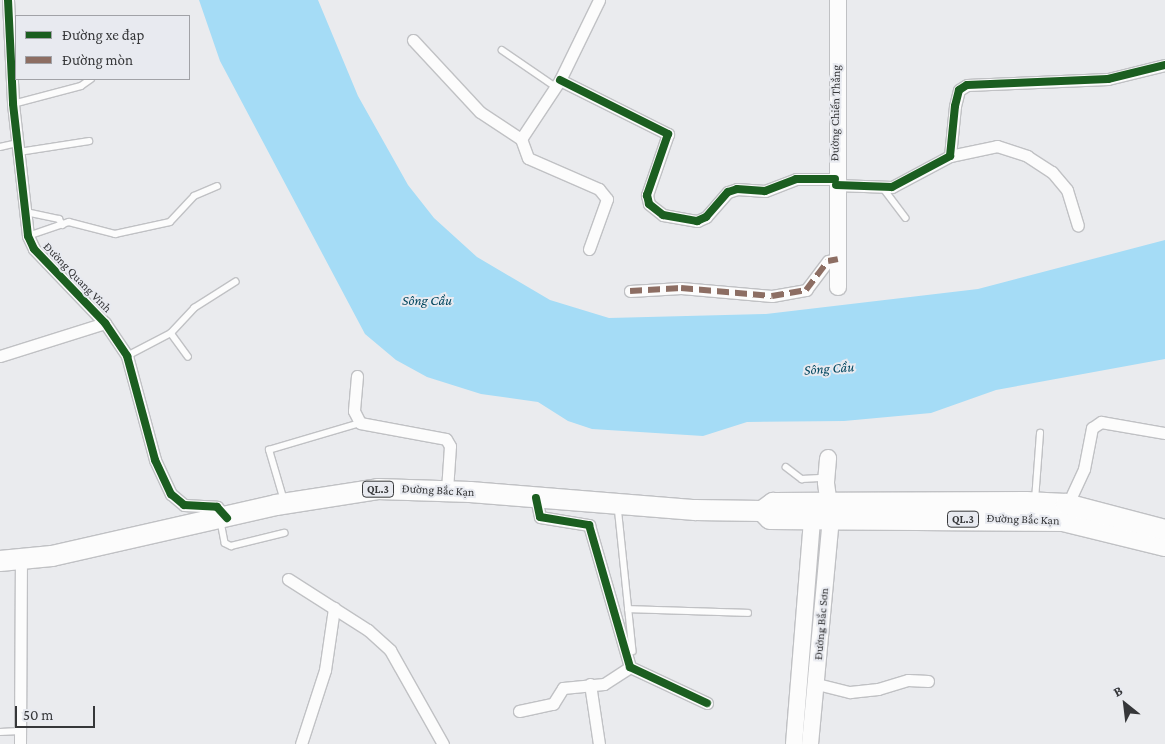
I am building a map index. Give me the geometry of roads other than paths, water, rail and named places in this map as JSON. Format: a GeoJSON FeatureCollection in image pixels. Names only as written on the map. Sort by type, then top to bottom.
{"type":"FeatureCollection","features":[{"type":"Feature","properties":{"kind":"highway","name":"Đường Bắc Kạn"},"geometry":{"type":"LineString","coordinates":[[0,561],[21,561],[223,519],[284,503],[378,489],[447,490],[617,504],[762,511],[774,503],[822,511],[1065,512],[1165,530]]}},
{"type":"Feature","properties":{"kind":"highway","name":"Đường Bắc Kạn"},"geometry":{"type":"LineString","coordinates":[[822,511],[1035,502],[1165,546]]}},
{"type":"Feature","properties":{"kind":"main road","name":"Đường Chiến Thắng"},"geometry":{"type":"LineString","coordinates":[[838,0],[836,182],[838,287]]}},
{"type":"Feature","properties":{"kind":"main road"},"geometry":{"type":"LineString","coordinates":[[822,511],[828,458]]}},
{"type":"Feature","properties":{"kind":"main road","name":"Đường Bắc Sơn"},"geometry":{"type":"LineString","coordinates":[[810,744],[817,684],[822,511]]}},
{"type":"Feature","properties":{"kind":"main road","name":"Đường Bắc Sơn"},"geometry":{"type":"LineString","coordinates":[[794,744],[822,511]]}},
{"type":"Feature","properties":{"kind":"street","name":"Đường Quang Vinh"},"geometry":{"type":"LineString","coordinates":[[8,0],[13,104],[28,236],[34,249],[105,323],[127,356],[155,460],[170,494],[184,505],[217,506],[223,519]]}},
{"type":"Feature","properties":{"kind":"street"},"geometry":{"type":"LineString","coordinates":[[522,139],[558,84],[599,0]]}},
{"type":"Feature","properties":{"kind":"street"},"geometry":{"type":"LineString","coordinates":[[413,40],[480,112],[522,139],[528,158],[599,189],[608,199],[589,249]]}},
{"type":"Feature","properties":{"kind":"street"},"geometry":{"type":"LineString","coordinates":[[950,156],[955,106],[959,90],[967,85],[1108,79],[1165,64]]}},
{"type":"Feature","properties":{"kind":"street"},"geometry":{"type":"LineString","coordinates":[[558,84],[668,134],[646,195],[649,204],[663,215],[697,221],[737,189],[765,191],[796,180],[836,182],[884,189],[950,156],[997,146],[1034,160],[1052,172],[1067,190],[1078,225]]}},
{"type":"Feature","properties":{"kind":"street"},"geometry":{"type":"LineString","coordinates":[[630,291],[681,288],[781,295],[806,290],[828,261],[838,259]]}},
{"type":"Feature","properties":{"kind":"street"},"geometry":{"type":"LineString","coordinates":[[0,356],[105,323]]}},
{"type":"Feature","properties":{"kind":"street"},"geometry":{"type":"LineString","coordinates":[[357,376],[354,411],[360,423],[446,439],[450,446],[447,490]]}},
{"type":"Feature","properties":{"kind":"street"},"geometry":{"type":"LineString","coordinates":[[1065,512],[1084,470],[1092,428],[1101,422],[1165,433]]}},
{"type":"Feature","properties":{"kind":"street"},"geometry":{"type":"LineString","coordinates":[[536,498],[540,517],[589,525],[604,566],[630,667]]}},
{"type":"Feature","properties":{"kind":"street"},"geometry":{"type":"LineString","coordinates":[[20,744],[21,561]]}},
{"type":"Feature","properties":{"kind":"street"},"geometry":{"type":"LineString","coordinates":[[288,579],[334,608],[390,650],[444,744]]}},
{"type":"Feature","properties":{"kind":"street"},"geometry":{"type":"LineString","coordinates":[[301,744],[325,670],[334,608]]}},
{"type":"Feature","properties":{"kind":"street"},"geometry":{"type":"LineString","coordinates":[[519,711],[553,704],[563,688],[604,684],[630,667]]}},
{"type":"Feature","properties":{"kind":"street"},"geometry":{"type":"LineString","coordinates":[[630,667],[706,703]]}},
{"type":"Feature","properties":{"kind":"street"},"geometry":{"type":"LineString","coordinates":[[817,684],[850,692],[878,689],[908,680],[928,680]]}},
{"type":"Feature","properties":{"kind":"street"},"geometry":{"type":"LineString","coordinates":[[590,684],[599,744]]}},
{"type":"Feature","properties":{"kind":"lane"},"geometry":{"type":"LineString","coordinates":[[502,50],[558,84]]}},
{"type":"Feature","properties":{"kind":"lane"},"geometry":{"type":"LineString","coordinates":[[13,104],[81,86],[90,80]]}},
{"type":"Feature","properties":{"kind":"lane"},"geometry":{"type":"LineString","coordinates":[[0,147],[89,141]]}},
{"type":"Feature","properties":{"kind":"lane"},"geometry":{"type":"LineString","coordinates":[[28,236],[69,222],[115,234],[170,222],[194,196],[217,186]]}},
{"type":"Feature","properties":{"kind":"lane"},"geometry":{"type":"LineString","coordinates":[[884,189],[906,218]]}},
{"type":"Feature","properties":{"kind":"lane"},"geometry":{"type":"LineString","coordinates":[[26,212],[59,219],[63,224]]}},
{"type":"Feature","properties":{"kind":"lane"},"geometry":{"type":"LineString","coordinates":[[127,356],[171,333],[194,308],[235,282]]}},
{"type":"Feature","properties":{"kind":"lane"},"geometry":{"type":"LineString","coordinates":[[171,333],[188,356]]}},
{"type":"Feature","properties":{"kind":"lane"},"geometry":{"type":"LineString","coordinates":[[284,503],[269,450],[360,423]]}},
{"type":"Feature","properties":{"kind":"lane"},"geometry":{"type":"LineString","coordinates":[[1035,502],[1040,433]]}},
{"type":"Feature","properties":{"kind":"lane"},"geometry":{"type":"LineString","coordinates":[[786,467],[802,479],[826,480]]}},
{"type":"Feature","properties":{"kind":"lane"},"geometry":{"type":"LineString","coordinates":[[617,504],[633,651]]}},
{"type":"Feature","properties":{"kind":"lane"},"geometry":{"type":"LineString","coordinates":[[223,519],[225,543],[231,546],[284,533]]}},
{"type":"Feature","properties":{"kind":"lane"},"geometry":{"type":"LineString","coordinates":[[628,609],[748,613]]}},
{"type":"Feature","properties":{"kind":"lane"},"geometry":{"type":"LineString","coordinates":[[0,732],[20,731]]}},
{"type":"Feature","properties":{"kind":"water","name":"Sông Cầu"},"geometry":{"type":"Polygon","coordinates":[[[199,0],[318,0],[358,96],[408,185],[434,218],[477,257],[550,300],[609,318],[766,314],[978,289],[1165,240],[1165,359],[996,390],[931,413],[844,421],[747,422],[703,436],[592,429],[568,421],[538,402],[481,394],[427,377],[396,360],[365,334],[220,61],[199,0]]]}}]}
